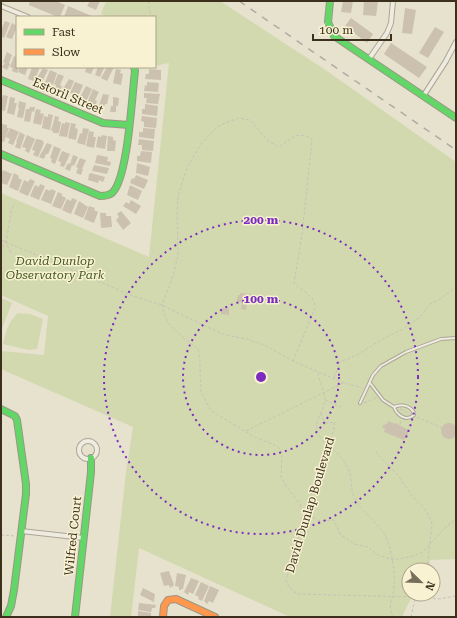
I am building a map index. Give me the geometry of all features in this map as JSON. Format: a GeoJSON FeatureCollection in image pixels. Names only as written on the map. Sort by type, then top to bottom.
{"type":"FeatureCollection","features":[{"type":"Feature","properties":{"kind":"street"},"geometry":{"type":"LineString","coordinates":[[330,1],[328,22],[334,36],[424,95],[456,118]]}},
{"type":"Feature","properties":{"kind":"street"},"geometry":{"type":"LineString","coordinates":[[369,59],[387,33],[391,23],[393,1]]}},
{"type":"Feature","properties":{"kind":"street"},"geometry":{"type":"LineString","coordinates":[[1,6],[26,16]]}},
{"type":"Feature","properties":{"kind":"street"},"geometry":{"type":"LineString","coordinates":[[424,95],[446,61],[456,42]]}},
{"type":"Feature","properties":{"kind":"street"},"geometry":{"type":"LineString","coordinates":[[1,154],[100,196],[111,194],[115,189],[125,162],[134,68]]}},
{"type":"Feature","properties":{"kind":"street","name":"Estoril Street"},"geometry":{"type":"LineString","coordinates":[[1,80],[103,123],[129,125]]}},
{"type":"Feature","properties":{"kind":"street"},"geometry":{"type":"LineString","coordinates":[[1,410],[15,416],[17,420],[26,484],[14,590],[11,606],[6,617]]}},
{"type":"Feature","properties":{"kind":"street","name":"Wilfred Court"},"geometry":{"type":"LineString","coordinates":[[85,442],[91,442],[96,446],[96,454],[91,458],[86,459],[80,453],[81,445],[85,442]]}},
{"type":"Feature","properties":{"kind":"street","name":"Wilfred Court"},"geometry":{"type":"LineString","coordinates":[[75,617],[91,472],[91,458]]}},
{"type":"Feature","properties":{"kind":"street"},"geometry":{"type":"LineString","coordinates":[[21,531],[84,538]]}},
{"type":"Feature","properties":{"kind":"street"},"geometry":{"type":"LineString","coordinates":[[163,617],[164,606],[168,600],[176,599],[216,617]]}},
{"type":"Feature","properties":{"kind":"lane"},"geometry":{"type":"LineString","coordinates":[[360,403],[373,375],[381,366],[406,352],[441,339],[456,338]]}},
{"type":"Feature","properties":{"kind":"lane"},"geometry":{"type":"LineString","coordinates":[[370,383],[380,396],[388,404],[394,407],[397,413],[403,417],[411,418],[414,415],[413,411],[409,407],[400,405],[394,407]]}},
{"type":"Feature","properties":{"kind":"path"},"geometry":{"type":"LineString","coordinates":[[149,1],[151,16]]}},
{"type":"Feature","properties":{"kind":"path"},"geometry":{"type":"LineString","coordinates":[[293,362],[315,308],[315,302],[311,296],[294,283],[302,235],[312,139],[305,135],[297,135],[289,138],[279,147],[268,140],[250,120],[246,118],[239,118],[216,128],[195,154],[187,168],[178,196],[178,255],[173,276],[162,305],[164,314],[169,324],[184,339],[198,349],[200,359],[201,391],[207,406],[215,414],[245,432],[262,441],[269,442],[281,450],[281,477],[286,486],[300,503],[305,514],[320,521],[334,520],[340,534],[354,544],[368,547],[378,555],[393,560],[414,556],[423,552],[445,528],[456,519]]}},
{"type":"Feature","properties":{"kind":"path"},"geometry":{"type":"LineString","coordinates":[[1,252],[14,203]]}},
{"type":"Feature","properties":{"kind":"path"},"geometry":{"type":"LineString","coordinates":[[1,240],[133,296],[162,305],[214,330],[264,345],[293,362],[344,383],[367,389]]}},
{"type":"Feature","properties":{"kind":"path"},"geometry":{"type":"LineString","coordinates":[[5,241],[11,253]]}},
{"type":"Feature","properties":{"kind":"path"},"geometry":{"type":"LineString","coordinates":[[334,378],[341,361],[357,355],[386,337],[403,329],[420,317],[430,304],[456,288]]}},
{"type":"Feature","properties":{"kind":"path"},"geometry":{"type":"LineString","coordinates":[[318,372],[319,382],[324,393],[325,400],[321,413],[316,422],[318,434],[321,440],[338,453],[347,465],[351,474],[351,488],[355,499],[386,535],[393,560],[394,588],[390,606],[393,617]]}},
{"type":"Feature","properties":{"kind":"path"},"geometry":{"type":"LineString","coordinates":[[245,432],[344,383]]}},
{"type":"Feature","properties":{"kind":"path"},"geometry":{"type":"LineString","coordinates":[[364,403],[380,396]]}},
{"type":"Feature","properties":{"kind":"path"},"geometry":{"type":"LineString","coordinates":[[325,400],[341,406]]}},
{"type":"Feature","properties":{"kind":"path"},"geometry":{"type":"LineString","coordinates":[[399,409],[442,428]]}},
{"type":"Feature","properties":{"kind":"path","name":"David Dunlap Boulevard"},"geometry":{"type":"LineString","coordinates":[[321,413],[323,419],[327,423],[335,422],[330,446],[317,476],[286,580],[289,587],[298,594],[392,597]]}},
{"type":"Feature","properties":{"kind":"path"},"geometry":{"type":"LineString","coordinates":[[400,424],[402,420]]}},
{"type":"Feature","properties":{"kind":"path"},"geometry":{"type":"LineString","coordinates":[[376,451],[384,463],[396,473],[415,499],[427,511],[430,517],[432,524],[428,562]]}},
{"type":"Feature","properties":{"kind":"path"},"geometry":{"type":"LineString","coordinates":[[1,535],[16,536]]}},
{"type":"Feature","properties":{"kind":"path"},"geometry":{"type":"LineString","coordinates":[[441,599],[456,596]]}},
{"type":"Feature","properties":{"kind":"path"},"geometry":{"type":"LineString","coordinates":[[392,597],[401,597]]}},
{"type":"Feature","properties":{"kind":"path"},"geometry":{"type":"LineString","coordinates":[[411,617],[415,602]]}},
{"type":"Feature","properties":{"kind":"green space","name":"David Dunlop Observatory Park"},"geometry":{"type":"Polygon","coordinates":[[[106,1],[220,1],[324,69],[456,162],[456,559],[430,560],[430,562],[401,562],[401,602],[409,602],[402,617],[290,617],[139,548],[131,617],[110,617],[126,472],[133,427],[1,369],[1,351],[44,355],[48,316],[1,295],[1,193],[149,257],[169,63],[156,66],[156,16],[105,16],[101,14],[106,1]]]}},
{"type":"Feature","properties":{"kind":"green space"},"geometry":{"type":"Polygon","coordinates":[[[1,298],[12,303],[1,331],[1,298]]]}},
{"type":"Feature","properties":{"kind":"green space"},"geometry":{"type":"Polygon","coordinates":[[[18,313],[30,314],[43,319],[37,349],[29,350],[3,344],[6,331],[18,313]]]}},
{"type":"Feature","properties":{"kind":"building"},"geometry":{"type":"Polygon","coordinates":[[[30,1],[56,1],[65,5],[60,16],[56,16],[29,5],[30,1]]]}},
{"type":"Feature","properties":{"kind":"building"},"geometry":{"type":"Polygon","coordinates":[[[90,1],[100,1],[96,10],[87,6],[90,1]]]}},
{"type":"Feature","properties":{"kind":"building"},"geometry":{"type":"Polygon","coordinates":[[[343,1],[353,1],[351,13],[341,12],[343,1]]]}},
{"type":"Feature","properties":{"kind":"building"},"geometry":{"type":"Polygon","coordinates":[[[364,1],[378,1],[376,16],[363,15],[364,1]]]}},
{"type":"Feature","properties":{"kind":"building"},"geometry":{"type":"Polygon","coordinates":[[[68,6],[92,16],[64,16],[68,6]]]}},
{"type":"Feature","properties":{"kind":"building"},"geometry":{"type":"Polygon","coordinates":[[[405,8],[416,10],[412,34],[402,33],[405,8]]]}},
{"type":"Feature","properties":{"kind":"building"},"geometry":{"type":"Polygon","coordinates":[[[351,18],[373,34],[367,43],[345,26],[351,18]]]}},
{"type":"Feature","properties":{"kind":"building"},"geometry":{"type":"Polygon","coordinates":[[[5,21],[10,23],[4,38],[1,36],[1,30],[5,21]]]}},
{"type":"Feature","properties":{"kind":"building"},"geometry":{"type":"Polygon","coordinates":[[[12,23],[16,25],[12,39],[6,37],[12,23]]]}},
{"type":"Feature","properties":{"kind":"building"},"geometry":{"type":"Polygon","coordinates":[[[435,27],[444,32],[428,58],[419,53],[435,27]]]}},
{"type":"Feature","properties":{"kind":"building"},"geometry":{"type":"Polygon","coordinates":[[[391,43],[427,67],[419,78],[384,54],[391,43]]]}},
{"type":"Feature","properties":{"kind":"building"},"geometry":{"type":"Polygon","coordinates":[[[7,52],[12,55],[7,70],[2,67],[5,63],[3,62],[7,52]]]}},
{"type":"Feature","properties":{"kind":"building"},"geometry":{"type":"Polygon","coordinates":[[[14,56],[16,57],[16,68],[19,68],[17,73],[12,71],[13,68],[10,67],[14,56]]]}},
{"type":"Feature","properties":{"kind":"building"},"geometry":{"type":"Polygon","coordinates":[[[20,68],[28,68],[25,75],[18,72],[20,68]]]}},
{"type":"Feature","properties":{"kind":"building"},"geometry":{"type":"Polygon","coordinates":[[[32,68],[40,68],[34,81],[28,79],[32,68]]]}},
{"type":"Feature","properties":{"kind":"building"},"geometry":{"type":"Polygon","coordinates":[[[43,68],[48,70],[41,84],[35,81],[43,68]]]}},
{"type":"Feature","properties":{"kind":"building"},"geometry":{"type":"Polygon","coordinates":[[[87,68],[94,68],[91,74],[85,72],[87,68]]]}},
{"type":"Feature","properties":{"kind":"building"},"geometry":{"type":"Polygon","coordinates":[[[98,68],[104,68],[100,77],[95,75],[98,68]]]}},
{"type":"Feature","properties":{"kind":"building"},"geometry":{"type":"Polygon","coordinates":[[[114,68],[107,81],[101,78],[107,69],[114,68]]]}},
{"type":"Feature","properties":{"kind":"building"},"geometry":{"type":"Polygon","coordinates":[[[116,69],[121,70],[120,73],[123,74],[121,85],[113,83],[116,69]]]}},
{"type":"Feature","properties":{"kind":"building"},"geometry":{"type":"Polygon","coordinates":[[[149,69],[161,70],[161,80],[145,79],[146,74],[149,74],[149,69]]]}},
{"type":"Feature","properties":{"kind":"building"},"geometry":{"type":"Polygon","coordinates":[[[50,70],[57,73],[53,85],[49,83],[48,86],[44,85],[50,70]]]}},
{"type":"Feature","properties":{"kind":"building"},"geometry":{"type":"Polygon","coordinates":[[[58,74],[64,76],[60,85],[62,86],[60,93],[54,90],[56,85],[54,84],[58,74]]]}},
{"type":"Feature","properties":{"kind":"building"},"geometry":{"type":"Polygon","coordinates":[[[69,79],[74,81],[68,95],[61,92],[69,79]]]}},
{"type":"Feature","properties":{"kind":"building"},"geometry":{"type":"Polygon","coordinates":[[[75,82],[83,85],[77,99],[73,97],[74,94],[70,93],[75,82]]]}},
{"type":"Feature","properties":{"kind":"building"},"geometry":{"type":"Polygon","coordinates":[[[147,82],[159,83],[158,92],[144,91],[145,85],[147,86],[147,82]]]}},
{"type":"Feature","properties":{"kind":"building"},"geometry":{"type":"Polygon","coordinates":[[[86,86],[92,89],[86,102],[79,99],[86,86]]]}},
{"type":"Feature","properties":{"kind":"building"},"geometry":{"type":"Polygon","coordinates":[[[93,89],[99,92],[95,100],[97,101],[95,107],[87,103],[93,89]]]}},
{"type":"Feature","properties":{"kind":"building"},"geometry":{"type":"Polygon","coordinates":[[[144,93],[160,94],[158,104],[146,103],[147,98],[144,98],[144,93]]]}},
{"type":"Feature","properties":{"kind":"building"},"geometry":{"type":"Polygon","coordinates":[[[103,94],[109,95],[107,104],[105,104],[103,110],[98,108],[103,94]]]}},
{"type":"Feature","properties":{"kind":"building"},"geometry":{"type":"Polygon","coordinates":[[[3,95],[8,96],[5,111],[1,110],[1,98],[3,95]]]}},
{"type":"Feature","properties":{"kind":"building"},"geometry":{"type":"Polygon","coordinates":[[[10,97],[15,98],[14,103],[17,103],[14,115],[7,113],[10,97]]]}},
{"type":"Feature","properties":{"kind":"building"},"geometry":{"type":"Polygon","coordinates":[[[113,97],[119,98],[118,106],[116,106],[116,112],[110,112],[111,106],[113,106],[113,97]]]}},
{"type":"Feature","properties":{"kind":"building"},"geometry":{"type":"Polygon","coordinates":[[[19,101],[26,103],[23,118],[17,117],[19,101]]]}},
{"type":"Feature","properties":{"kind":"building"},"geometry":{"type":"Polygon","coordinates":[[[145,104],[158,106],[157,116],[142,114],[142,109],[145,109],[145,104]]]}},
{"type":"Feature","properties":{"kind":"building"},"geometry":{"type":"Polygon","coordinates":[[[30,107],[35,107],[34,112],[32,111],[30,122],[24,121],[26,109],[29,109],[30,107]]]}},
{"type":"Feature","properties":{"kind":"building"},"geometry":{"type":"Polygon","coordinates":[[[36,109],[41,110],[40,113],[44,114],[41,125],[33,123],[36,109]]]}},
{"type":"Feature","properties":{"kind":"building"},"geometry":{"type":"Polygon","coordinates":[[[48,114],[53,115],[50,130],[42,128],[44,116],[48,117],[48,114]]]}},
{"type":"Feature","properties":{"kind":"building"},"geometry":{"type":"Polygon","coordinates":[[[55,116],[59,117],[58,121],[61,122],[59,133],[53,133],[53,131],[51,131],[55,116]]]}},
{"type":"Feature","properties":{"kind":"building"},"geometry":{"type":"Polygon","coordinates":[[[142,116],[157,118],[156,128],[144,127],[144,122],[141,121],[142,116]]]}},
{"type":"Feature","properties":{"kind":"building"},"geometry":{"type":"Polygon","coordinates":[[[65,122],[70,123],[67,137],[59,136],[62,123],[65,124],[65,122]]]}},
{"type":"Feature","properties":{"kind":"building"},"geometry":{"type":"Polygon","coordinates":[[[71,123],[76,124],[75,128],[78,129],[76,140],[68,138],[71,123]]]}},
{"type":"Feature","properties":{"kind":"building"},"geometry":{"type":"Polygon","coordinates":[[[2,124],[7,125],[7,128],[9,128],[4,142],[1,141],[2,124]]]}},
{"type":"Feature","properties":{"kind":"building"},"geometry":{"type":"Polygon","coordinates":[[[10,128],[19,132],[13,145],[8,143],[10,139],[6,137],[10,128]]]}},
{"type":"Feature","properties":{"kind":"building"},"geometry":{"type":"Polygon","coordinates":[[[83,128],[89,129],[85,145],[77,143],[80,133],[82,134],[83,128]]]}},
{"type":"Feature","properties":{"kind":"building"},"geometry":{"type":"Polygon","coordinates":[[[143,128],[155,129],[154,139],[139,137],[139,132],[143,132],[143,128]]]}},
{"type":"Feature","properties":{"kind":"building"},"geometry":{"type":"Polygon","coordinates":[[[89,131],[94,132],[93,137],[96,137],[94,148],[86,146],[89,131]]]}},
{"type":"Feature","properties":{"kind":"building"},"geometry":{"type":"Polygon","coordinates":[[[20,132],[25,135],[20,149],[15,147],[20,132]]]}},
{"type":"Feature","properties":{"kind":"building"},"geometry":{"type":"Polygon","coordinates":[[[27,135],[35,139],[29,153],[25,151],[26,148],[22,147],[27,135]]]}},
{"type":"Feature","properties":{"kind":"building"},"geometry":{"type":"Polygon","coordinates":[[[102,135],[107,136],[105,149],[96,147],[98,136],[101,137],[102,135]]]}},
{"type":"Feature","properties":{"kind":"building"},"geometry":{"type":"Polygon","coordinates":[[[108,136],[113,137],[113,140],[116,141],[115,151],[107,151],[108,136]]]}},
{"type":"Feature","properties":{"kind":"building"},"geometry":{"type":"Polygon","coordinates":[[[36,139],[42,140],[44,143],[38,157],[33,155],[35,151],[32,150],[36,139]]]}},
{"type":"Feature","properties":{"kind":"building"},"geometry":{"type":"Polygon","coordinates":[[[139,139],[154,141],[153,151],[142,150],[142,145],[138,145],[139,139]]]}},
{"type":"Feature","properties":{"kind":"building"},"geometry":{"type":"Polygon","coordinates":[[[47,143],[52,145],[44,159],[39,157],[47,143]]]}},
{"type":"Feature","properties":{"kind":"building"},"geometry":{"type":"Polygon","coordinates":[[[54,146],[61,149],[55,164],[51,162],[52,159],[50,158],[54,146]]]}},
{"type":"Feature","properties":{"kind":"building"},"geometry":{"type":"Polygon","coordinates":[[[62,151],[70,154],[64,167],[60,166],[61,162],[58,161],[62,151]]]}},
{"type":"Feature","properties":{"kind":"building"},"geometry":{"type":"Polygon","coordinates":[[[141,151],[152,152],[151,163],[137,161],[137,156],[140,156],[141,151]]]}},
{"type":"Feature","properties":{"kind":"building"},"geometry":{"type":"Polygon","coordinates":[[[73,155],[78,157],[74,166],[72,165],[70,171],[65,169],[68,163],[70,164],[73,155]]]}},
{"type":"Feature","properties":{"kind":"building"},"geometry":{"type":"Polygon","coordinates":[[[97,155],[108,157],[107,161],[111,162],[110,166],[95,163],[97,155]]]}},
{"type":"Feature","properties":{"kind":"building"},"geometry":{"type":"Polygon","coordinates":[[[80,158],[86,160],[81,175],[76,173],[78,168],[76,167],[80,158]]]}},
{"type":"Feature","properties":{"kind":"building"},"geometry":{"type":"Polygon","coordinates":[[[137,163],[150,167],[148,176],[136,173],[137,163]]]}},
{"type":"Feature","properties":{"kind":"building"},"geometry":{"type":"Polygon","coordinates":[[[94,165],[109,168],[107,174],[92,171],[94,165]]]}},
{"type":"Feature","properties":{"kind":"building"},"geometry":{"type":"Polygon","coordinates":[[[3,170],[12,174],[7,185],[1,183],[1,175],[3,170]]]}},
{"type":"Feature","properties":{"kind":"building"},"geometry":{"type":"Polygon","coordinates":[[[14,173],[22,180],[18,191],[9,187],[14,173]]]}},
{"type":"Feature","properties":{"kind":"building"},"geometry":{"type":"Polygon","coordinates":[[[91,173],[105,177],[103,182],[99,180],[98,183],[88,180],[89,174],[91,173]]]}},
{"type":"Feature","properties":{"kind":"building"},"geometry":{"type":"Polygon","coordinates":[[[136,175],[148,180],[144,189],[130,183],[132,178],[134,179],[136,175]]]}},
{"type":"Feature","properties":{"kind":"building"},"geometry":{"type":"Polygon","coordinates":[[[30,179],[35,181],[28,196],[19,192],[24,180],[28,182],[30,179]]]}},
{"type":"Feature","properties":{"kind":"building"},"geometry":{"type":"Polygon","coordinates":[[[40,184],[45,186],[39,200],[30,196],[35,185],[39,187],[40,184]]]}},
{"type":"Feature","properties":{"kind":"building"},"geometry":{"type":"Polygon","coordinates":[[[130,185],[142,191],[138,200],[127,195],[130,185]]]}},
{"type":"Feature","properties":{"kind":"building"},"geometry":{"type":"Polygon","coordinates":[[[46,189],[56,191],[51,204],[41,200],[46,189]]]}},
{"type":"Feature","properties":{"kind":"building"},"geometry":{"type":"Polygon","coordinates":[[[58,192],[66,198],[61,209],[52,206],[58,192]]]}},
{"type":"Feature","properties":{"kind":"building"},"geometry":{"type":"Polygon","coordinates":[[[72,198],[77,200],[71,214],[62,210],[67,199],[71,201],[72,198]]]}},
{"type":"Feature","properties":{"kind":"building"},"geometry":{"type":"Polygon","coordinates":[[[131,200],[141,206],[136,214],[123,206],[126,202],[129,204],[131,200]]]}},
{"type":"Feature","properties":{"kind":"building"},"geometry":{"type":"Polygon","coordinates":[[[79,201],[88,207],[83,218],[74,214],[79,201]]]}},
{"type":"Feature","properties":{"kind":"building"},"geometry":{"type":"Polygon","coordinates":[[[89,206],[95,208],[94,210],[98,212],[94,223],[84,219],[89,206]]]}},
{"type":"Feature","properties":{"kind":"building"},"geometry":{"type":"Polygon","coordinates":[[[121,211],[131,223],[123,230],[116,220],[119,217],[117,214],[121,211]]]}},
{"type":"Feature","properties":{"kind":"building"},"geometry":{"type":"Polygon","coordinates":[[[100,213],[106,213],[106,216],[111,216],[112,227],[101,228],[100,213]]]}},
{"type":"Feature","properties":{"kind":"building"},"geometry":{"type":"Polygon","coordinates":[[[240,293],[251,294],[250,303],[247,303],[246,310],[241,309],[242,303],[237,301],[240,293]]]}},
{"type":"Feature","properties":{"kind":"building"},"geometry":{"type":"Polygon","coordinates":[[[221,308],[229,309],[229,315],[221,314],[221,308]]]}},
{"type":"Feature","properties":{"kind":"building"},"geometry":{"type":"Polygon","coordinates":[[[388,421],[395,424],[396,423],[408,430],[408,437],[404,440],[384,432],[385,429],[382,427],[383,425],[387,424],[388,421]]]}},
{"type":"Feature","properties":{"kind":"building"},"geometry":{"type":"Polygon","coordinates":[[[449,423],[455,425],[457,431],[455,437],[449,439],[443,437],[441,431],[443,425],[449,423]]]}},
{"type":"Feature","properties":{"kind":"building"},"geometry":{"type":"Polygon","coordinates":[[[169,571],[174,585],[170,588],[169,585],[164,586],[160,573],[169,571]]]}},
{"type":"Feature","properties":{"kind":"building"},"geometry":{"type":"Polygon","coordinates":[[[177,573],[186,575],[183,589],[181,590],[179,590],[179,587],[175,586],[177,573]]]}},
{"type":"Feature","properties":{"kind":"building"},"geometry":{"type":"Polygon","coordinates":[[[191,578],[199,581],[193,594],[189,592],[188,595],[184,592],[191,578]]]}},
{"type":"Feature","properties":{"kind":"building"},"geometry":{"type":"Polygon","coordinates":[[[201,582],[209,586],[202,601],[195,595],[201,582]]]}},
{"type":"Feature","properties":{"kind":"building"},"geometry":{"type":"Polygon","coordinates":[[[210,586],[219,590],[213,603],[209,601],[207,604],[204,601],[210,586]]]}},
{"type":"Feature","properties":{"kind":"building"},"geometry":{"type":"Polygon","coordinates":[[[143,588],[155,594],[154,602],[140,595],[143,588]]]}},
{"type":"Feature","properties":{"kind":"building"},"geometry":{"type":"Polygon","coordinates":[[[139,603],[156,605],[155,608],[152,608],[151,612],[138,610],[139,603]]]}},
{"type":"Feature","properties":{"kind":"building"},"geometry":{"type":"Polygon","coordinates":[[[138,611],[151,613],[151,617],[138,617],[138,611]]]}},
{"type":"Feature","properties":{"kind":"railway"},"geometry":{"type":"LineString","coordinates":[[239,1],[456,150]]}},
{"type":"Feature","properties":{"kind":"traffic: fast"},"geometry":{"type":"LineString","coordinates":[[330,1],[328,22],[334,36],[456,118]]}},
{"type":"Feature","properties":{"kind":"traffic: fast"},"geometry":{"type":"LineString","coordinates":[[1,154],[100,196],[106,196],[112,193],[117,185],[126,155],[134,68]]}},
{"type":"Feature","properties":{"kind":"traffic: fast"},"geometry":{"type":"LineString","coordinates":[[1,80],[103,123],[129,125]]}},
{"type":"Feature","properties":{"kind":"traffic: fast"},"geometry":{"type":"LineString","coordinates":[[1,409],[15,416],[17,420],[26,484],[14,590],[11,606],[6,617]]}},
{"type":"Feature","properties":{"kind":"traffic: fast"},"geometry":{"type":"LineString","coordinates":[[75,617],[91,472],[91,458]]}},
{"type":"Feature","properties":{"kind":"traffic: slow"},"geometry":{"type":"LineString","coordinates":[[163,617],[164,606],[168,600],[176,599],[215,617]]}}]}
